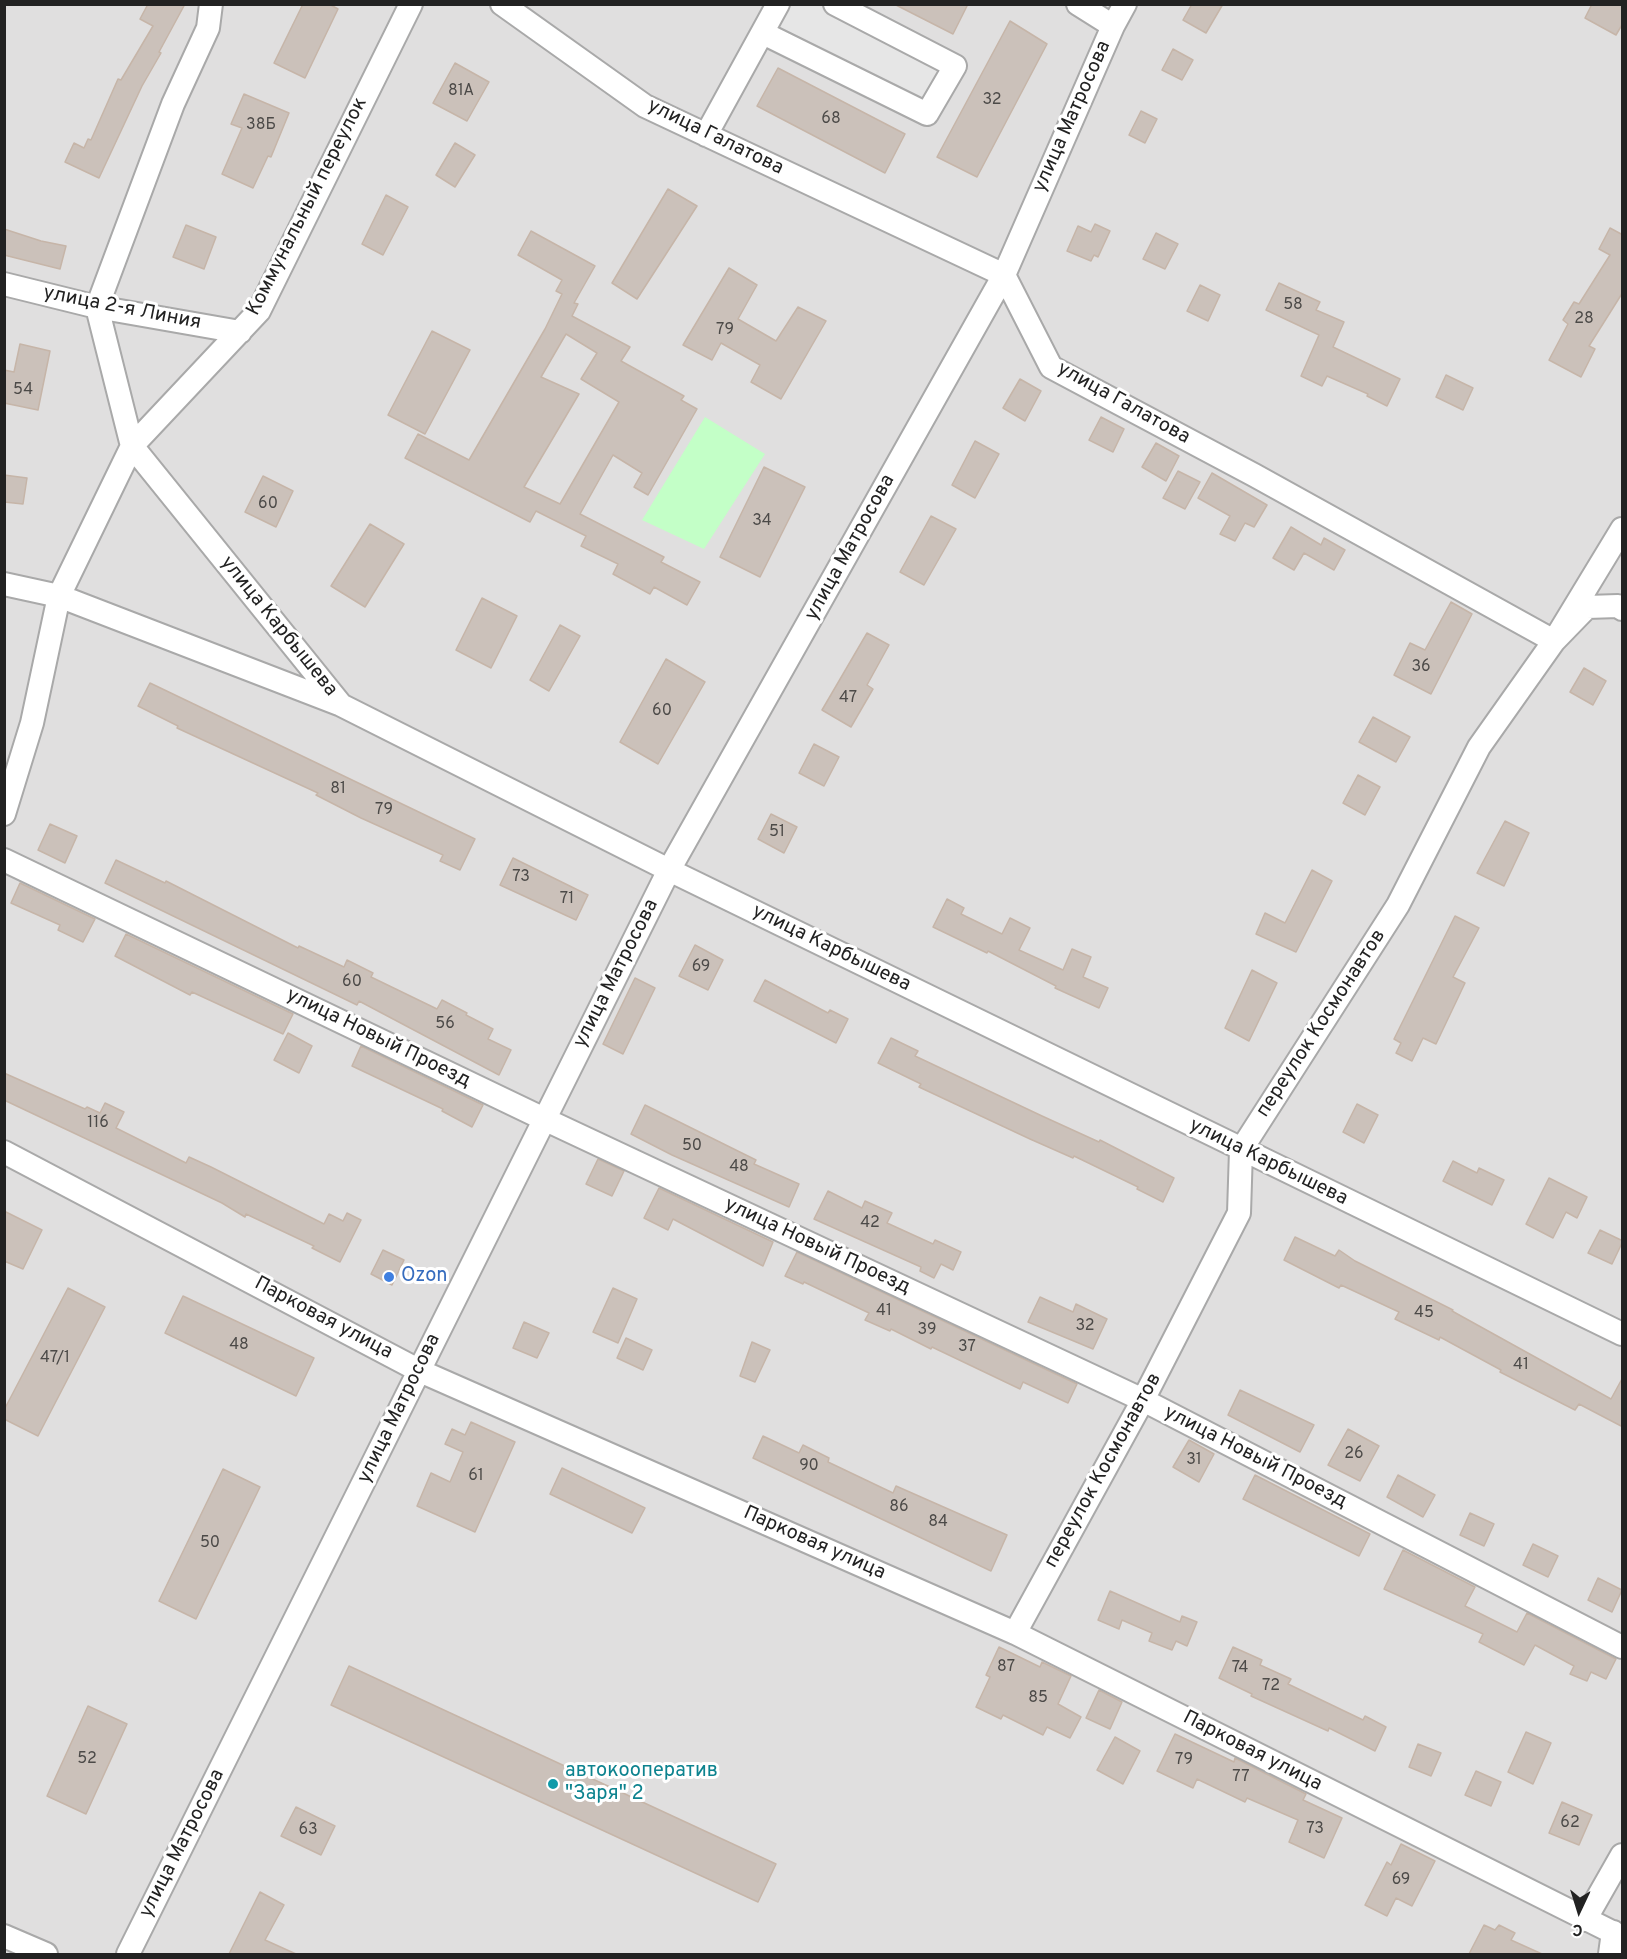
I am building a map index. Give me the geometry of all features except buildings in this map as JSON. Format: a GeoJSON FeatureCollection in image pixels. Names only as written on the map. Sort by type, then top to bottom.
{"type":"FeatureCollection","features":[{"type":"Feature","properties":{"kind":"street"},"geometry":{"type":"LineString","coordinates":[[132,446],[97,307],[173,104],[208,28],[211,4]]}},
{"type":"Feature","properties":{"kind":"street","name":"Коммунальный переулок"},"geometry":{"type":"LineString","coordinates":[[4,814],[32,723],[59,596],[132,446],[259,311],[411,4]]}},
{"type":"Feature","properties":{"kind":"street","name":"улица Галатова"},"geometry":{"type":"LineString","coordinates":[[502,4],[645,106],[1004,275],[1051,367],[1254,475],[1554,641]]}},
{"type":"Feature","properties":{"kind":"street"},"geometry":{"type":"LineString","coordinates":[[706,135],[778,4]]}},
{"type":"Feature","properties":{"kind":"street"},"geometry":{"type":"LineString","coordinates":[[763,33],[927,114],[955,66],[835,4]]}},
{"type":"Feature","properties":{"kind":"street"},"geometry":{"type":"LineString","coordinates":[[1078,4],[1113,26]]}},
{"type":"Feature","properties":{"kind":"street","name":"улица Матросова"},"geometry":{"type":"LineString","coordinates":[[128,1954],[669,870],[1004,275],[1113,26],[1125,4]]}},
{"type":"Feature","properties":{"kind":"street","name":"улица 2-я Линия"},"geometry":{"type":"LineString","coordinates":[[4,284],[97,307],[240,332]]}},
{"type":"Feature","properties":{"kind":"street","name":"улица Карбышева"},"geometry":{"type":"LineString","coordinates":[[132,446],[341,705],[669,870],[1623,1334]]}},
{"type":"Feature","properties":{"kind":"street","name":"переулок Космонавтов"},"geometry":{"type":"LineString","coordinates":[[1016,1633],[1143,1400],[1239,1213],[1241,1150],[1398,904],[1479,747],[1554,641],[1623,529]]}},
{"type":"Feature","properties":{"kind":"street"},"geometry":{"type":"LineString","coordinates":[[4,584],[59,596],[341,705]]}},
{"type":"Feature","properties":{"kind":"street"},"geometry":{"type":"LineString","coordinates":[[1554,641],[1587,607],[1618,606],[1623,609]]}},
{"type":"Feature","properties":{"kind":"street","name":"улица Новый Проезд"},"geometry":{"type":"LineString","coordinates":[[4,860],[544,1119],[1143,1400],[1623,1647]]}},
{"type":"Feature","properties":{"kind":"street","name":"Парковая улица"},"geometry":{"type":"LineString","coordinates":[[4,1152],[420,1371],[1016,1633],[1585,1920],[1618,1934]]}},
{"type":"Feature","properties":{"kind":"street"},"geometry":{"type":"LineString","coordinates":[[1585,1920],[1623,1855]]}},
{"type":"Feature","properties":{"kind":"street"},"geometry":{"type":"LineString","coordinates":[[1610,1954],[1618,1934]]}},
{"type":"Feature","properties":{"kind":"street"},"geometry":{"type":"LineString","coordinates":[[4,1936],[46,1954]]}},
{"type":"Feature","properties":{"kind":"shaded area"},"geometry":{"type":"Polygon","coordinates":[[[5,5],[1622,5],[1622,1954],[5,1954],[5,5]]]}},
{"type":"Feature","properties":{"kind":"shaded area"},"geometry":{"type":"Polygon","coordinates":[[[786,5],[823,5],[948,71],[927,109],[769,31],[786,5]]]}},
{"type":"Feature","properties":{"kind":"green space"},"geometry":{"type":"Polygon","coordinates":[[[705,417],[765,454],[704,549],[642,520],[705,417]]]}},
{"type":"Feature","properties":{"kind":"place","name":"Ozon"},"geometry":{"type":"Point","coordinates":[389,1277]}},
{"type":"Feature","properties":{"kind":"place","name":"автокооператив \"Заря\" 2"},"geometry":{"type":"Point","coordinates":[553,1784]}}]}
